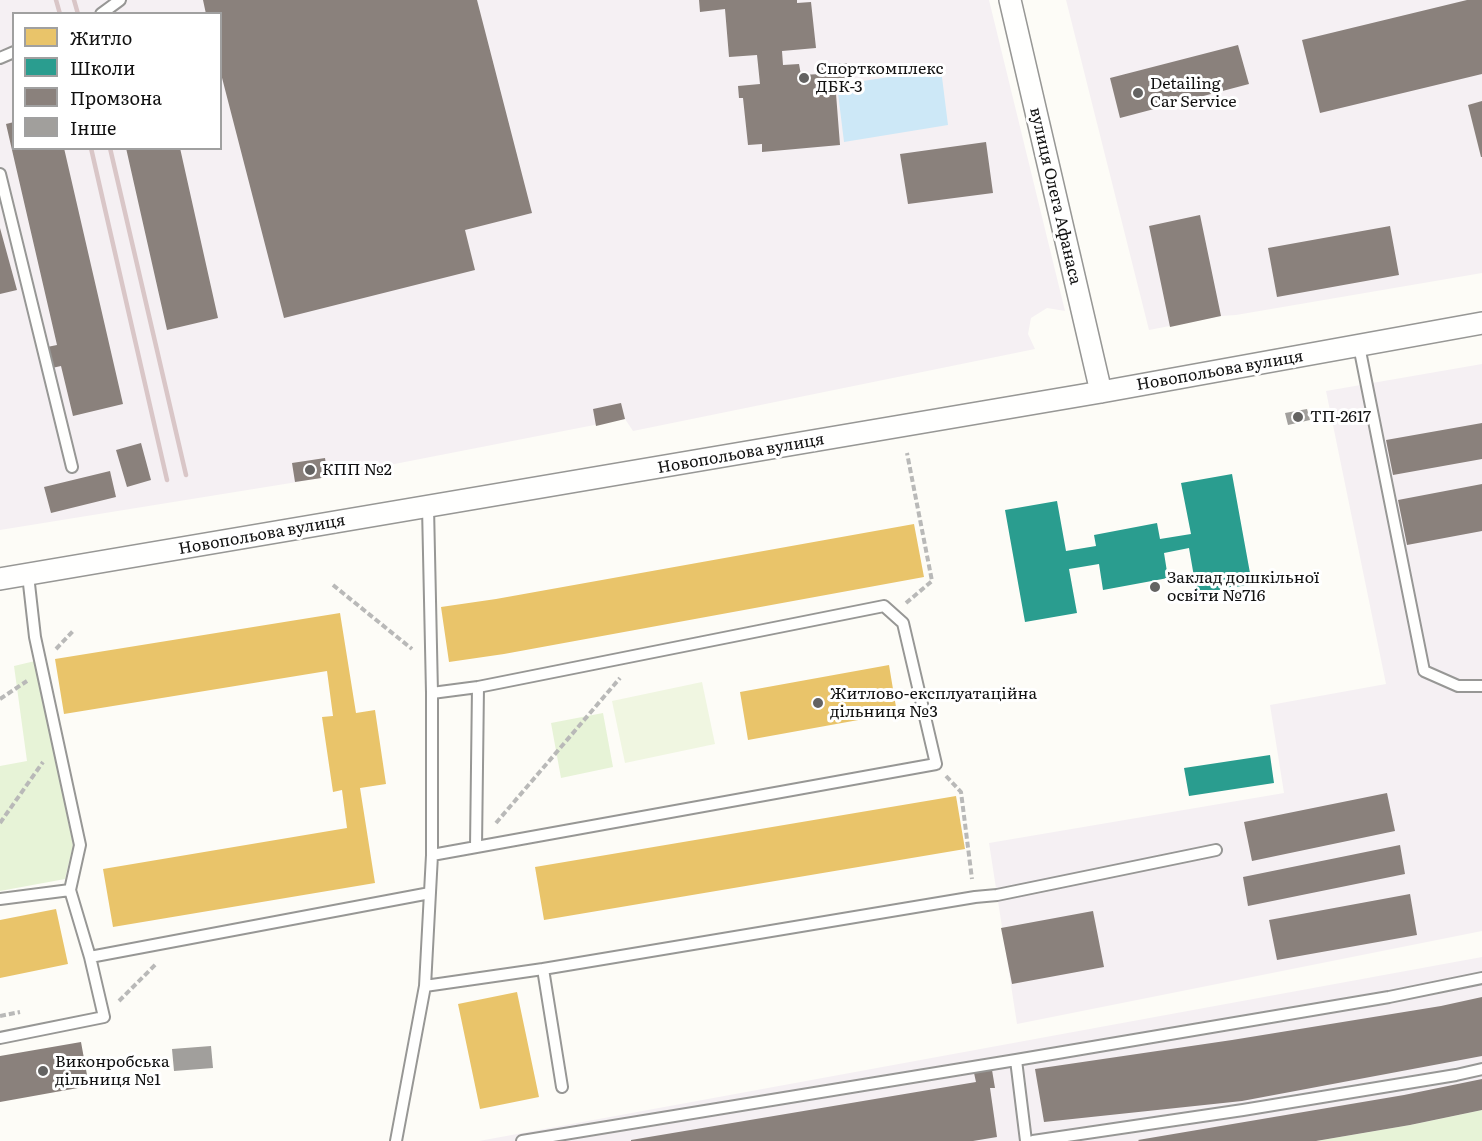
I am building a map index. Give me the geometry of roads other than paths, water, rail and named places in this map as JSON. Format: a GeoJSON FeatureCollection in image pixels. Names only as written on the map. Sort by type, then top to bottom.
{"type":"FeatureCollection","features":[{"type":"Feature","properties":{"kind":"street","name":"вулиця Олега Афанаса"},"geometry":{"type":"LineString","coordinates":[[1010,0],[1101,392]]}},
{"type":"Feature","properties":{"kind":"street","name":"Новопольова вулиця"},"geometry":{"type":"LineString","coordinates":[[0,579],[1101,392],[1482,323]]}},
{"type":"Feature","properties":{"kind":"lane"},"geometry":{"type":"LineString","coordinates":[[104,12],[120,0]]}},
{"type":"Feature","properties":{"kind":"lane"},"geometry":{"type":"LineString","coordinates":[[0,174],[72,467]]}},
{"type":"Feature","properties":{"kind":"lane"},"geometry":{"type":"LineString","coordinates":[[1359,345],[1424,671],[1458,686],[1482,686]]}},
{"type":"Feature","properties":{"kind":"lane"},"geometry":{"type":"LineString","coordinates":[[396,1141],[425,986],[432,855],[432,693],[428,507]]}},
{"type":"Feature","properties":{"kind":"lane"},"geometry":{"type":"LineString","coordinates":[[0,1038],[104,1017],[90,957],[70,890],[80,845],[35,637],[28,575]]}},
{"type":"Feature","properties":{"kind":"lane"},"geometry":{"type":"LineString","coordinates":[[432,693],[478,687],[884,606],[903,623],[936,764],[432,855]]}},
{"type":"Feature","properties":{"kind":"lane"},"geometry":{"type":"LineString","coordinates":[[476,847],[478,687]]}},
{"type":"Feature","properties":{"kind":"lane"},"geometry":{"type":"LineString","coordinates":[[425,986],[997,895],[1216,850]]}},
{"type":"Feature","properties":{"kind":"lane"},"geometry":{"type":"LineString","coordinates":[[0,900],[70,890]]}},
{"type":"Feature","properties":{"kind":"lane"},"geometry":{"type":"LineString","coordinates":[[90,957],[430,893]]}},
{"type":"Feature","properties":{"kind":"lane"},"geometry":{"type":"LineString","coordinates":[[543,969],[562,1087]]}},
{"type":"Feature","properties":{"kind":"lane"},"geometry":{"type":"LineString","coordinates":[[522,1141],[1389,997],[1482,978]]}},
{"type":"Feature","properties":{"kind":"lane"},"geometry":{"type":"LineString","coordinates":[[1016,1060],[1026,1141]]}},
{"type":"Feature","properties":{"kind":"lane"},"geometry":{"type":"LineString","coordinates":[[1033,1141],[1243,1110],[1482,1069]]}},
{"type":"Feature","properties":{"kind":"water"},"geometry":{"type":"Polygon","coordinates":[[[941,69],[948,125],[844,142],[837,85],[941,69]]]}},
{"type":"Feature","properties":{"kind":"railway"},"geometry":{"type":"LineString","coordinates":[[56,0],[59,12]]}},
{"type":"Feature","properties":{"kind":"railway"},"geometry":{"type":"LineString","coordinates":[[74,0],[77,12]]}},
{"type":"Feature","properties":{"kind":"railway"},"geometry":{"type":"LineString","coordinates":[[91,150],[167,480]]}},
{"type":"Feature","properties":{"kind":"railway"},"geometry":{"type":"LineString","coordinates":[[110,150],[186,475]]}},
{"type":"Feature","properties":{"kind":"place","name":"Спорткомплекс ДБК-3"},"geometry":{"type":"Point","coordinates":[804,78]}},
{"type":"Feature","properties":{"kind":"place","name":"Detailing Car Service"},"geometry":{"type":"Point","coordinates":[1138,93]}},
{"type":"Feature","properties":{"kind":"place","name":"ТП-2617"},"geometry":{"type":"Point","coordinates":[1298,417]}},
{"type":"Feature","properties":{"kind":"place","name":"КПП №2"},"geometry":{"type":"Point","coordinates":[310,470]}},
{"type":"Feature","properties":{"kind":"place","name":"Заклад дошкільної освіти №716"},"geometry":{"type":"Point","coordinates":[1155,587]}},
{"type":"Feature","properties":{"kind":"place","name":"Житлово-експлуатаційна дільниця №3"},"geometry":{"type":"Point","coordinates":[818,703]}},
{"type":"Feature","properties":{"kind":"place","name":"Виконробська дільниця №1"},"geometry":{"type":"Point","coordinates":[43,1071]}}]}
